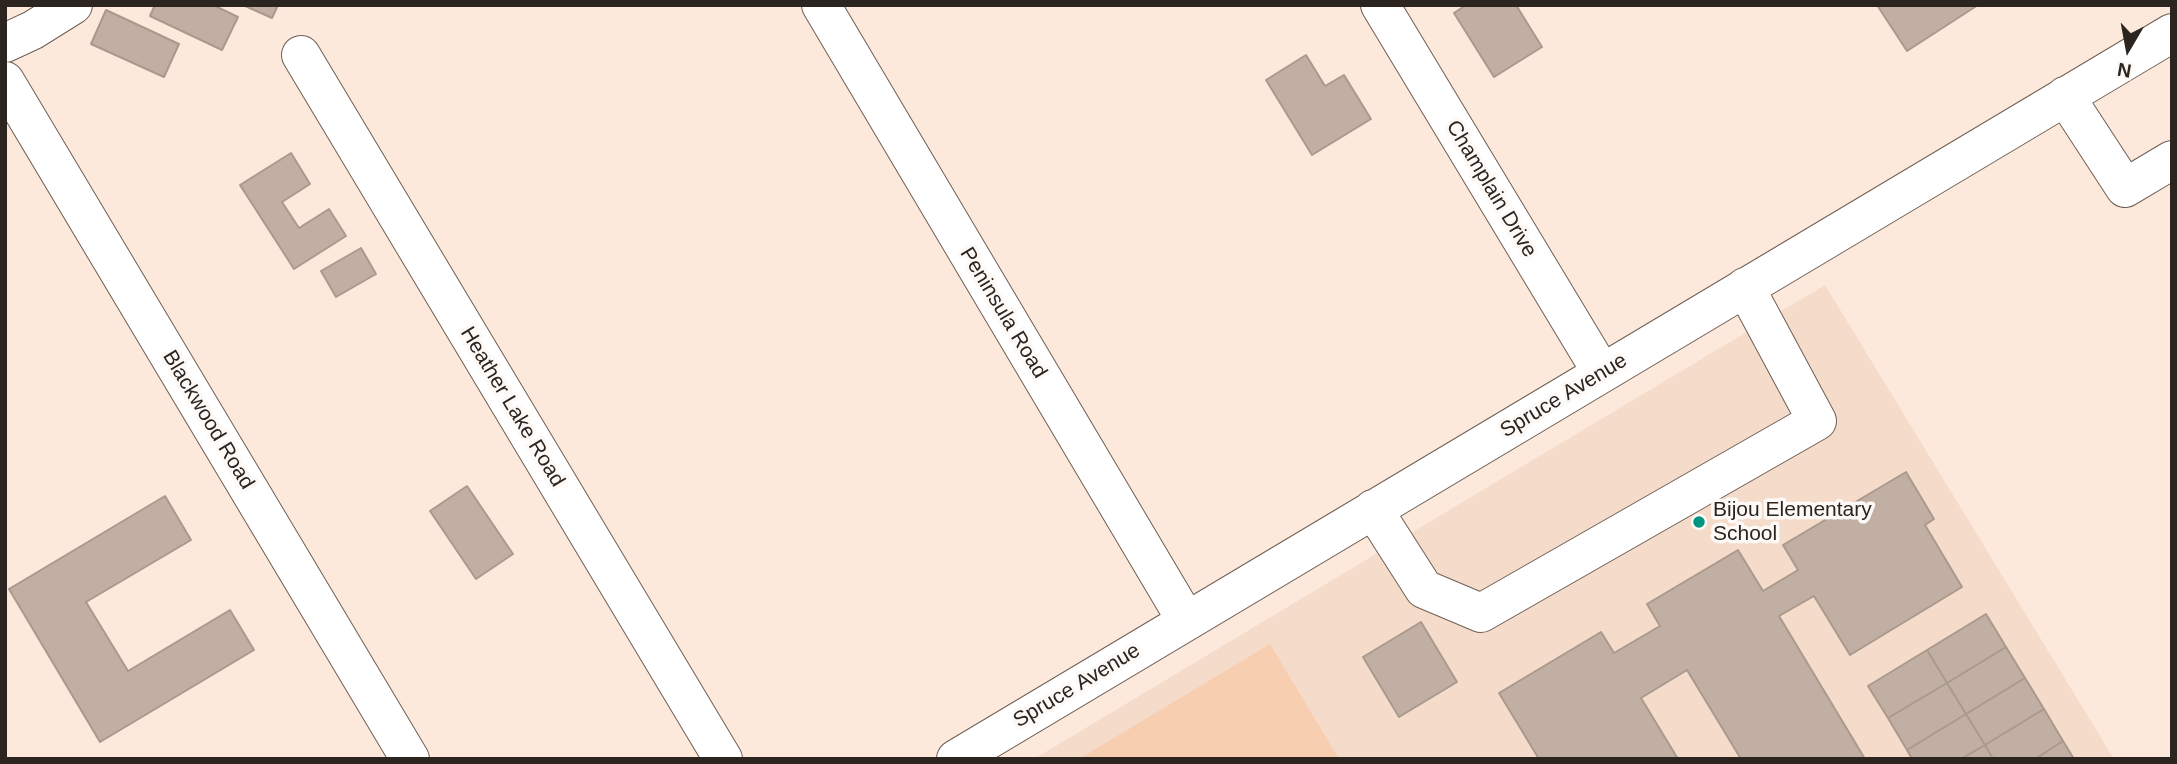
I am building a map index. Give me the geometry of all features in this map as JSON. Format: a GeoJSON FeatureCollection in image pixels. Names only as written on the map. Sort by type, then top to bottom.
{"type":"FeatureCollection","features":[{"type":"Feature","properties":{"kind":"street"},"geometry":{"type":"LineString","coordinates":[[5,43],[33,30],[73,5]]}},
{"type":"Feature","properties":{"kind":"street","name":"Peninsula Road"},"geometry":{"type":"LineString","coordinates":[[821,5],[1186,620]]}},
{"type":"Feature","properties":{"kind":"street","name":"Champlain Drive"},"geometry":{"type":"LineString","coordinates":[[1380,5],[1602,373]]}},
{"type":"Feature","properties":{"kind":"street","name":"Spruce Avenue"},"geometry":{"type":"LineString","coordinates":[[956,759],[2172,33]]}},
{"type":"Feature","properties":{"kind":"street","name":"Heather Lake Road"},"geometry":{"type":"LineString","coordinates":[[301,55],[723,759]]}},
{"type":"Feature","properties":{"kind":"street","name":"Blackwood Road"},"geometry":{"type":"LineString","coordinates":[[5,81],[410,759]]}},
{"type":"Feature","properties":{"kind":"street"},"geometry":{"type":"LineString","coordinates":[[2065,96],[2125,188],[2172,160]]}},
{"type":"Feature","properties":{"kind":"street"},"geometry":{"type":"LineString","coordinates":[[1373,509],[1424,589],[1481,613],[1817,421],[1745,287]]}},
{"type":"Feature","properties":{"kind":"shaded area","name":"Bijou Elementary School"},"geometry":{"type":"Polygon","coordinates":[[[1825,285],[2114,759],[1034,759],[1825,285]]]}},
{"type":"Feature","properties":{"kind":"shaded area"},"geometry":{"type":"Polygon","coordinates":[[[1270,644],[1339,759],[1079,759],[1270,644]]]}},
{"type":"Feature","properties":{"kind":"building"},"geometry":{"type":"Polygon","coordinates":[[[155,5],[213,5],[238,17],[222,50],[150,16],[155,5]]]}},
{"type":"Feature","properties":{"kind":"building"},"geometry":{"type":"Polygon","coordinates":[[[243,5],[278,5],[272,18],[243,5]]]}},
{"type":"Feature","properties":{"kind":"building"},"geometry":{"type":"Polygon","coordinates":[[[1466,5],[1516,5],[1542,47],[1494,77],[1454,13],[1466,5]]]}},
{"type":"Feature","properties":{"kind":"building"},"geometry":{"type":"Polygon","coordinates":[[[1877,5],[1978,5],[1907,51],[1877,5]]]}},
{"type":"Feature","properties":{"kind":"building"},"geometry":{"type":"Polygon","coordinates":[[[106,10],[179,44],[164,77],[91,44],[106,10]]]}},
{"type":"Feature","properties":{"kind":"building"},"geometry":{"type":"Polygon","coordinates":[[[1306,55],[1325,86],[1344,75],[1371,119],[1312,155],[1266,80],[1306,55]]]}},
{"type":"Feature","properties":{"kind":"building"},"geometry":{"type":"Polygon","coordinates":[[[291,153],[310,184],[282,202],[299,228],[329,209],[346,236],[294,269],[240,185],[291,153]]]}},
{"type":"Feature","properties":{"kind":"building"},"geometry":{"type":"Polygon","coordinates":[[[361,248],[376,274],[336,297],[321,271],[361,248]]]}},
{"type":"Feature","properties":{"kind":"building"},"geometry":{"type":"Polygon","coordinates":[[[1906,472],[1934,519],[1925,525],[1962,587],[1850,655],[1814,596],[1779,616],[1865,759],[1741,759],[1687,670],[1641,698],[1678,759],[1539,759],[1499,693],[1601,632],[1614,653],[1660,626],[1647,604],[1738,550],[1763,591],[1798,570],[1783,545],[1906,472]]]}},
{"type":"Feature","properties":{"kind":"building"},"geometry":{"type":"Polygon","coordinates":[[[467,486],[513,554],[476,579],[430,511],[467,486]]]}},
{"type":"Feature","properties":{"kind":"building"},"geometry":{"type":"Polygon","coordinates":[[[165,496],[191,540],[86,602],[128,671],[230,610],[254,650],[100,742],[9,589],[165,496]]]}},
{"type":"Feature","properties":{"kind":"building"},"geometry":{"type":"Polygon","coordinates":[[[1986,614],[2006,647],[1947,683],[1927,650],[1986,614]]]}},
{"type":"Feature","properties":{"kind":"building"},"geometry":{"type":"Polygon","coordinates":[[[1421,622],[1457,682],[1399,717],[1363,657],[1421,622]]]}},
{"type":"Feature","properties":{"kind":"building"},"geometry":{"type":"Polygon","coordinates":[[[2006,647],[2025,678],[1966,714],[1947,683],[2006,647]]]}},
{"type":"Feature","properties":{"kind":"building"},"geometry":{"type":"Polygon","coordinates":[[[1927,650],[1947,683],[1888,718],[1868,686],[1927,650]]]}},
{"type":"Feature","properties":{"kind":"building"},"geometry":{"type":"Polygon","coordinates":[[[2025,678],[2044,709],[1985,745],[1966,714],[2025,678]]]}},
{"type":"Feature","properties":{"kind":"building"},"geometry":{"type":"Polygon","coordinates":[[[1947,683],[1966,714],[1907,750],[1888,718],[1947,683]]]}},
{"type":"Feature","properties":{"kind":"building"},"geometry":{"type":"Polygon","coordinates":[[[2044,709],[2063,741],[2035,759],[1993,759],[1985,745],[2044,709]]]}},
{"type":"Feature","properties":{"kind":"building"},"geometry":{"type":"Polygon","coordinates":[[[1966,714],[1985,745],[1961,759],[1912,759],[1907,750],[1966,714]]]}},
{"type":"Feature","properties":{"kind":"building"},"geometry":{"type":"Polygon","coordinates":[[[2063,741],[2074,759],[2035,759],[2063,741]]]}},
{"type":"Feature","properties":{"kind":"building"},"geometry":{"type":"Polygon","coordinates":[[[1985,745],[1993,759],[1961,759],[1985,745]]]}},
{"type":"Feature","properties":{"kind":"place","name":"Bijou Elementary School"},"geometry":{"type":"Point","coordinates":[1699,522]}}]}
